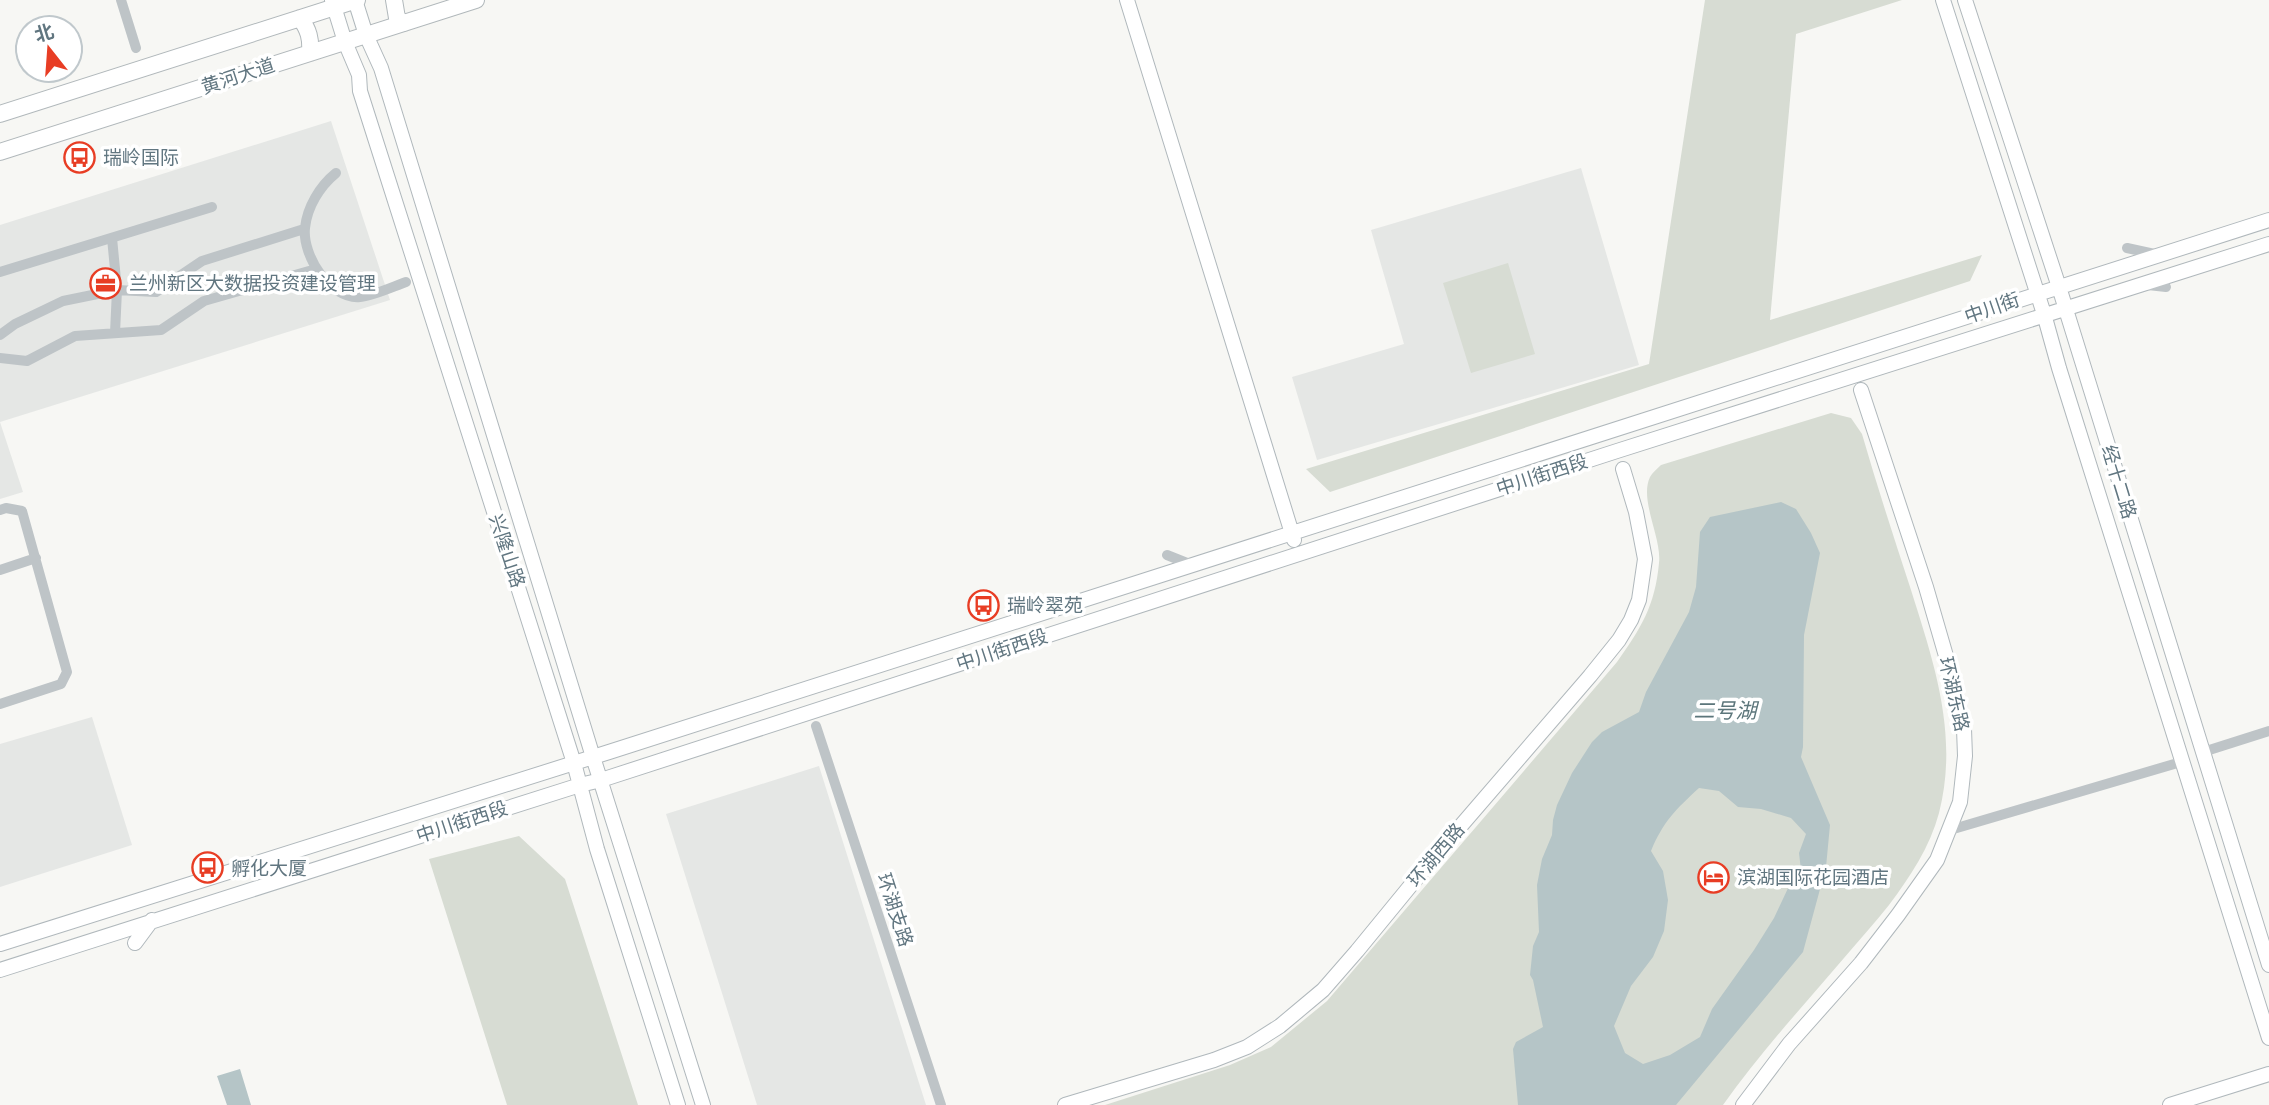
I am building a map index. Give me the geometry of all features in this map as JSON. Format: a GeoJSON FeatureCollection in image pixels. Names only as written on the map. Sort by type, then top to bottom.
{"type":"FeatureCollection","features":[{"type":"Feature","properties":{"kind":"main road","name":"黄河大道"},"geometry":{"type":"LineString","coordinates":[[0,114],[300,18],[333,4],[356,0]]}},
{"type":"Feature","properties":{"kind":"main road","name":"兴隆山路"},"geometry":{"type":"LineString","coordinates":[[356,0],[366,35],[381,68],[703,1105]]}},
{"type":"Feature","properties":{"kind":"main road"},"geometry":{"type":"LineString","coordinates":[[394,0],[397,18],[404,23]]}},
{"type":"Feature","properties":{"kind":"main road","name":"黄河大道"},"geometry":{"type":"LineString","coordinates":[[0,152],[476,0]]}},
{"type":"Feature","properties":{"kind":"main road"},"geometry":{"type":"LineString","coordinates":[[1127,0],[1299,554]]}},
{"type":"Feature","properties":{"kind":"main road"},"geometry":{"type":"LineString","coordinates":[[1943,0],[2044,314],[2181,762],[2269,1038]]}},
{"type":"Feature","properties":{"kind":"main road","name":"经十二路"},"geometry":{"type":"LineString","coordinates":[[1965,0],[2059,287],[2269,965]]}},
{"type":"Feature","properties":{"kind":"main road","name":"兴隆山路"},"geometry":{"type":"LineString","coordinates":[[333,4],[359,75],[360,91],[574,763],[597,849],[678,1105]]}},
{"type":"Feature","properties":{"kind":"main road"},"geometry":{"type":"LineString","coordinates":[[300,18],[307,27],[311,40],[310,53]]}},
{"type":"Feature","properties":{"kind":"main road"},"geometry":{"type":"LineString","coordinates":[[359,75],[381,68]]}},
{"type":"Feature","properties":{"kind":"main road","name":"中川街"},"geometry":{"type":"LineString","coordinates":[[1716,398],[2269,220]]}},
{"type":"Feature","properties":{"kind":"main road"},"geometry":{"type":"LineString","coordinates":[[2065,308],[2269,244]]}},
{"type":"Feature","properties":{"kind":"main road","name":"中川街西段"},"geometry":{"type":"LineString","coordinates":[[0,970],[601,780],[2065,308]]}},
{"type":"Feature","properties":{"kind":"main road","name":"环湖东路"},"geometry":{"type":"LineString","coordinates":[[1743,1105],[1789,1044],[1891,925],[1937,860],[1960,802],[1965,756],[1962,718],[1926,587],[1861,390]]}},
{"type":"Feature","properties":{"kind":"main road","name":"中川街西段"},"geometry":{"type":"LineString","coordinates":[[0,944],[1716,398]]}},
{"type":"Feature","properties":{"kind":"main road","name":"环湖西路"},"geometry":{"type":"LineString","coordinates":[[1065,1105],[1214,1060],[1247,1047],[1280,1026],[1323,990],[1590,676],[1619,640],[1631,620],[1639,600],[1645,559],[1636,512],[1623,469]]}},
{"type":"Feature","properties":{"kind":"main road"},"geometry":{"type":"LineString","coordinates":[[528,778],[536,783],[538,790],[534,799]]}},
{"type":"Feature","properties":{"kind":"main road"},"geometry":{"type":"LineString","coordinates":[[135,943],[152,920]]}},
{"type":"Feature","properties":{"kind":"main road"},"geometry":{"type":"LineString","coordinates":[[2170,1105],[2269,1074]]}},
{"type":"Feature","properties":{"kind":"street"},"geometry":{"type":"LineString","coordinates":[[121,0],[136,48]]}},
{"type":"Feature","properties":{"kind":"street"},"geometry":{"type":"LineString","coordinates":[[336,173],[327,180],[312,202],[304,229],[316,269],[329,286],[358,298],[406,282]]}},
{"type":"Feature","properties":{"kind":"street"},"geometry":{"type":"LineString","coordinates":[[0,272],[212,207]]}},
{"type":"Feature","properties":{"kind":"street"},"geometry":{"type":"LineString","coordinates":[[0,335],[15,324],[63,301],[117,290],[156,292],[202,261],[304,229]]}},
{"type":"Feature","properties":{"kind":"street"},"geometry":{"type":"LineString","coordinates":[[112,238],[117,290],[115,333]]}},
{"type":"Feature","properties":{"kind":"street"},"geometry":{"type":"LineString","coordinates":[[2127,248],[2159,255]]}},
{"type":"Feature","properties":{"kind":"street"},"geometry":{"type":"LineString","coordinates":[[0,358],[27,361],[75,336],[161,330],[204,301],[316,269]]}},
{"type":"Feature","properties":{"kind":"street"},"geometry":{"type":"LineString","coordinates":[[2141,284],[2166,287]]}},
{"type":"Feature","properties":{"kind":"street"},"geometry":{"type":"LineString","coordinates":[[0,510],[6,508],[22,511],[67,668],[67,676],[61,684],[0,704]]}},
{"type":"Feature","properties":{"kind":"street"},"geometry":{"type":"LineString","coordinates":[[1167,555],[1193,565]]}},
{"type":"Feature","properties":{"kind":"street"},"geometry":{"type":"LineString","coordinates":[[0,570],[36,558]]}},
{"type":"Feature","properties":{"kind":"street","name":"环湖支路"},"geometry":{"type":"LineString","coordinates":[[816,726],[941,1105]]}},
{"type":"Feature","properties":{"kind":"street"},"geometry":{"type":"LineString","coordinates":[[2203,752],[2269,731]]}},
{"type":"Feature","properties":{"kind":"street"},"geometry":{"type":"LineString","coordinates":[[1950,830],[2181,762]]}},
{"type":"Feature","properties":{"kind":"shaded area"},"geometry":{"type":"Polygon","coordinates":[[[1705,0],[1902,0],[1796,34],[1770,320],[1982,255],[1970,281],[1330,492],[1306,469],[1649,364],[1705,0]]]}},
{"type":"Feature","properties":{"kind":"shaded area"},"geometry":{"type":"Polygon","coordinates":[[[331,121],[390,300],[0,422],[0,225],[331,121]]]}},
{"type":"Feature","properties":{"kind":"shaded area"},"geometry":{"type":"Polygon","coordinates":[[[1581,168],[1639,365],[1317,460],[1292,377],[1404,344],[1371,230],[1581,168]]]}},
{"type":"Feature","properties":{"kind":"shaded area"},"geometry":{"type":"Polygon","coordinates":[[[1508,263],[1535,354],[1471,373],[1443,283],[1508,263]]]}},
{"type":"Feature","properties":{"kind":"shaded area"},"geometry":{"type":"Polygon","coordinates":[[[1831,413],[1851,418],[1862,434],[1920,617],[1935,672],[1945,727],[1944,784],[1939,813],[1930,838],[1904,884],[1723,1105],[1105,1105],[1230,1065],[1271,1047],[1327,1001],[1617,662],[1633,638],[1646,616],[1657,578],[1659,553],[1647,486],[1651,476],[1661,465],[1831,413]]]}},
{"type":"Feature","properties":{"kind":"shaded area"},"geometry":{"type":"Polygon","coordinates":[[[0,422],[23,492],[0,499],[0,422]]]}},
{"type":"Feature","properties":{"kind":"shaded area"},"geometry":{"type":"Polygon","coordinates":[[[92,717],[132,845],[0,887],[0,744],[92,717]]]}},
{"type":"Feature","properties":{"kind":"shaded area"},"geometry":{"type":"Polygon","coordinates":[[[819,766],[926,1105],[757,1105],[666,814],[819,766]]]}},
{"type":"Feature","properties":{"kind":"shaded area"},"geometry":{"type":"Polygon","coordinates":[[[519,836],[565,879],[638,1105],[507,1105],[429,859],[519,836]]]}},
{"type":"Feature","properties":{"kind":"water","name":"二号湖"},"geometry":{"type":"Polygon","coordinates":[[[1781,502],[1796,509],[1820,553],[1804,635],[1801,757],[1830,825],[1826,867],[1803,952],[1676,1105],[1518,1105],[1513,1049],[1516,1042],[1543,1027],[1530,975],[1533,946],[1539,932],[1537,885],[1542,859],[1552,835],[1557,805],[1572,773],[1592,742],[1602,732],[1639,712],[1646,692],[1689,612],[1696,587],[1700,532],[1710,517],[1781,502]],[[1699,788],[1671,816],[1651,851],[1663,871],[1668,900],[1664,931],[1653,957],[1631,986],[1614,1026],[1625,1053],[1643,1064],[1670,1055],[1700,1037],[1712,1009],[1754,950],[1774,918],[1790,884],[1801,870],[1799,853],[1806,834],[1791,818],[1761,809],[1738,807],[1719,791],[1699,788]]]}},
{"type":"Feature","properties":{"kind":"water"},"geometry":{"type":"Polygon","coordinates":[[[240,1069],[251,1105],[227,1105],[217,1076],[240,1069]]]}},
{"type":"Feature","properties":{"kind":"place","name":"瑞岭国际"},"geometry":{"type":"Point","coordinates":[80,157]}},
{"type":"Feature","properties":{"kind":"place","name":"兰州新区大数据投资建设管理"},"geometry":{"type":"Point","coordinates":[106,283]}},
{"type":"Feature","properties":{"kind":"place","name":"瑞岭翠苑"},"geometry":{"type":"Point","coordinates":[984,605]}},
{"type":"Feature","properties":{"kind":"place","name":"孵化大厦"},"geometry":{"type":"Point","coordinates":[208,868]}},
{"type":"Feature","properties":{"kind":"place","name":"滨湖国际花园酒店"},"geometry":{"type":"Point","coordinates":[1714,877]}}]}
